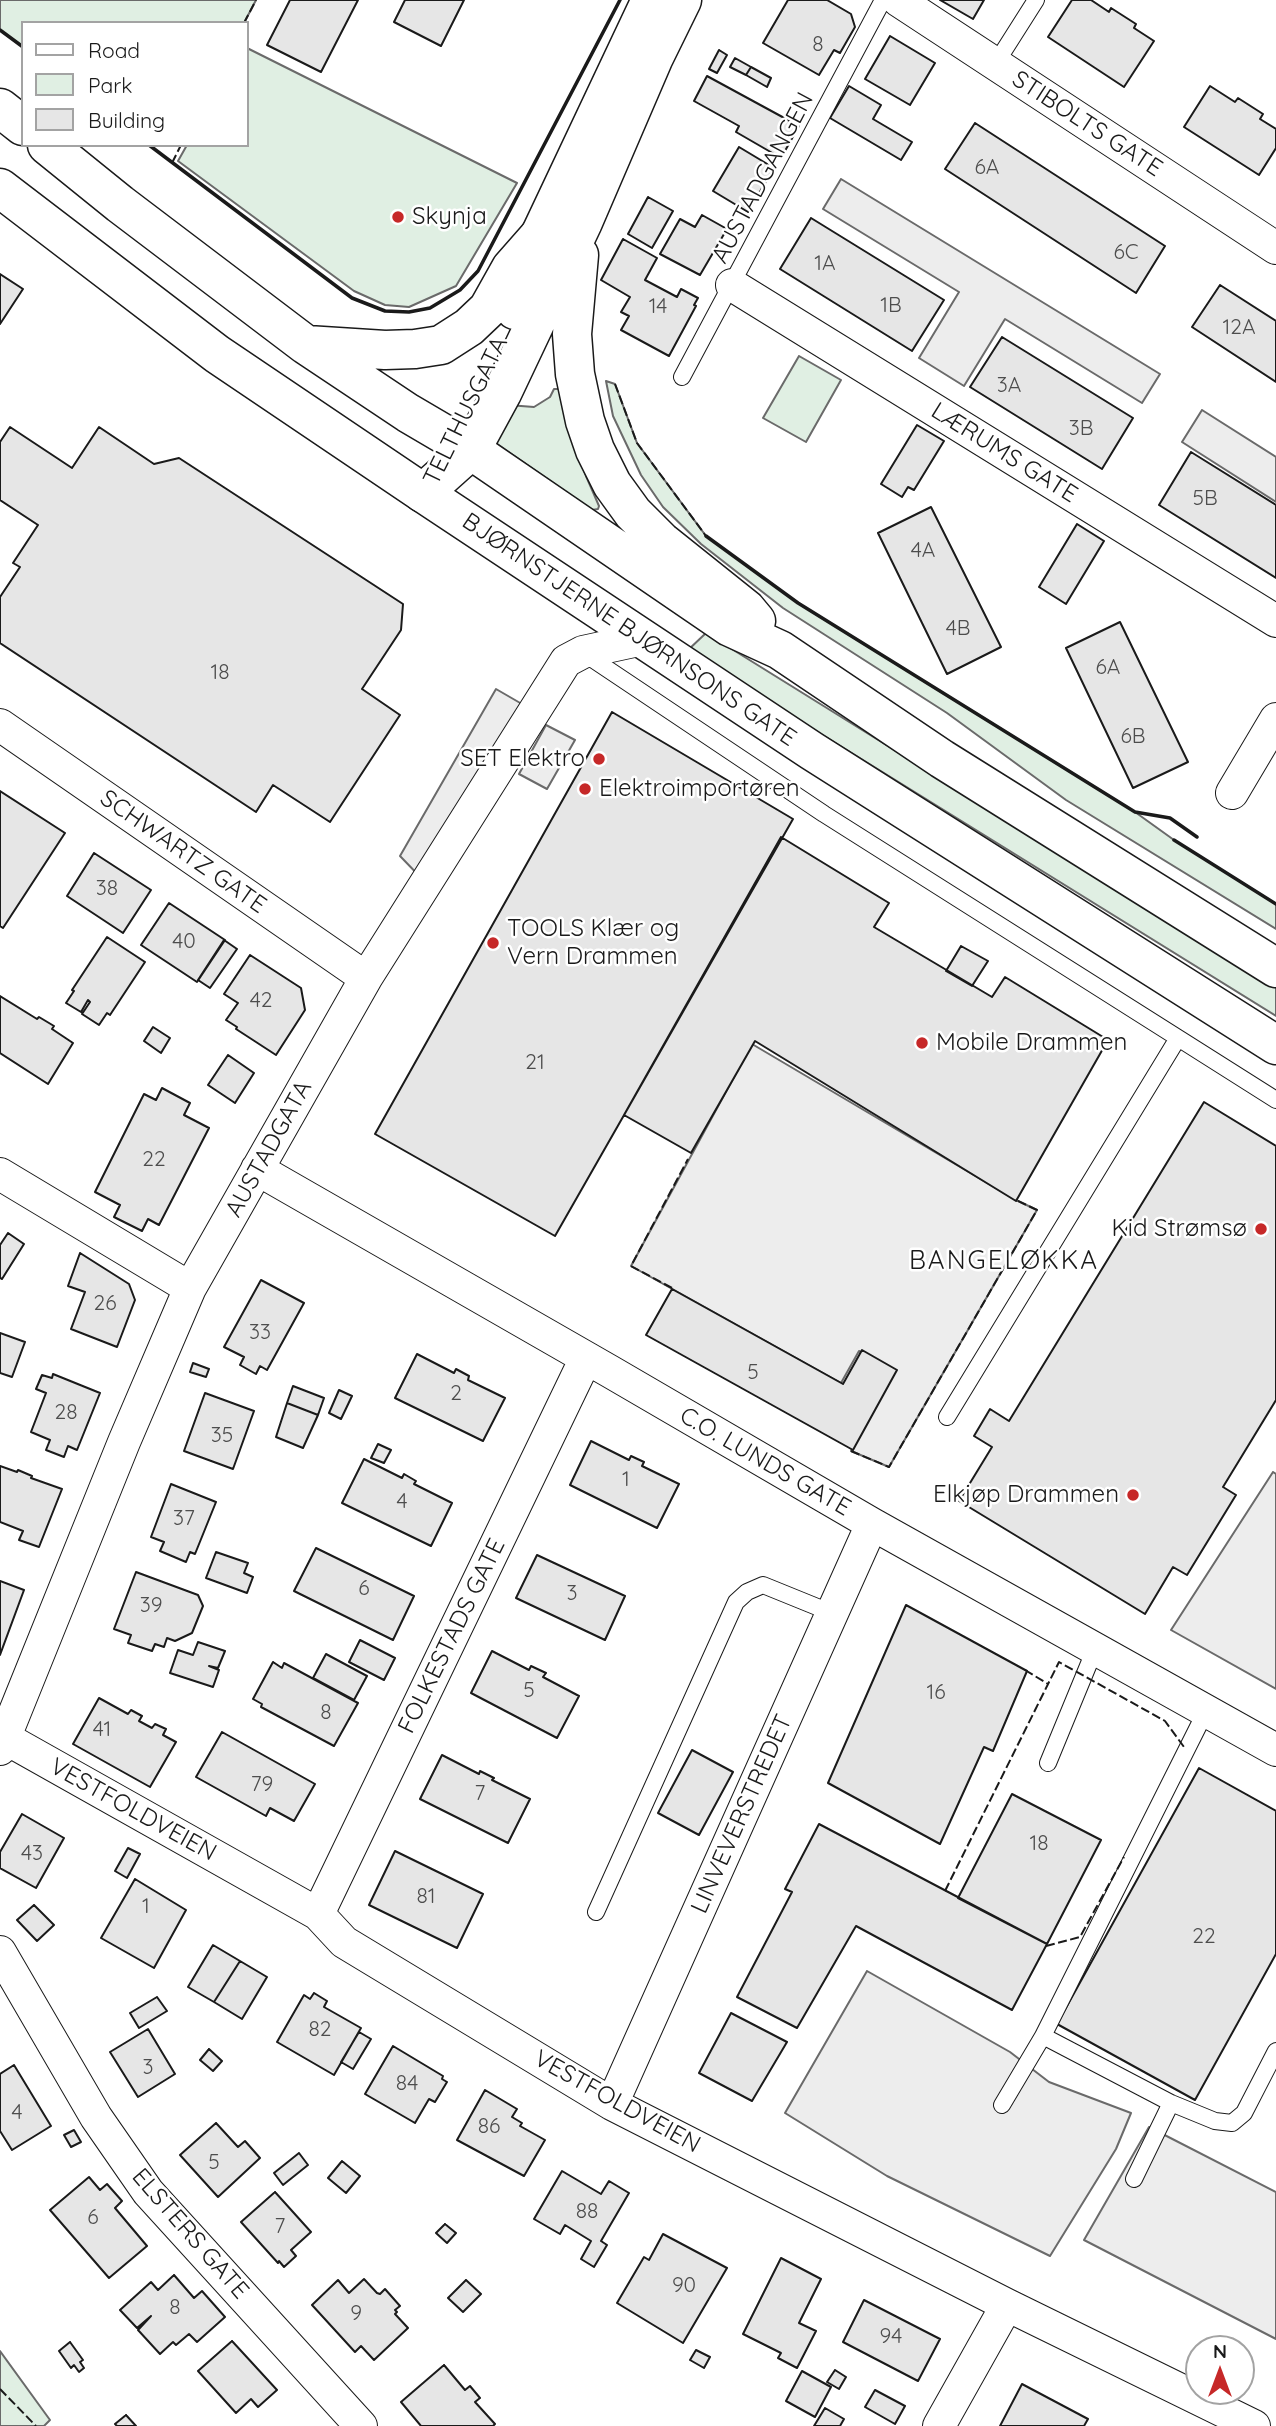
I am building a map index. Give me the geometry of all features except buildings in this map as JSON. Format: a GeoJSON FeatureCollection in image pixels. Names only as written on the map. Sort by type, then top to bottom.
{"type":"FeatureCollection","features":[{"type":"Feature","properties":{"kind":"main road","name":"TELTHUSGATA"},"geometry":{"type":"LineString","coordinates":[[460,444],[531,280],[540,235],[650,0]]}},
{"type":"Feature","properties":{"kind":"main road","name":"TELTHUSGATA"},"geometry":{"type":"LineString","coordinates":[[423,493],[502,393],[583,222],[654,57],[682,0]]}},
{"type":"Feature","properties":{"kind":"main road"},"geometry":{"type":"LineString","coordinates":[[0,108],[21,124]]}},
{"type":"Feature","properties":{"kind":"main road"},"geometry":{"type":"LineString","coordinates":[[49,147],[306,345],[408,414],[460,444],[730,627],[780,650],[953,766],[1276,968]]}},
{"type":"Feature","properties":{"kind":"main road","name":"BJØRNSTJERNE BJØRNSONS GATE"},"geometry":{"type":"LineString","coordinates":[[0,188],[217,354],[423,493],[812,751],[1276,1045]]}},
{"type":"Feature","properties":{"kind":"main road","name":"TELTHUSGATA"},"geometry":{"type":"LineString","coordinates":[[583,222],[573,300],[572,334],[577,391],[595,450],[612,484],[633,513],[661,541],[746,609],[780,650]]}},
{"type":"Feature","properties":{"kind":"main road","name":"TELTHUSGATA"},"geometry":{"type":"LineString","coordinates":[[306,345],[385,350],[441,345],[469,327],[488,309],[510,268],[540,235]]}},
{"type":"Feature","properties":{"kind":"street","name":"STIBOLTS GATE"},"geometry":{"type":"LineString","coordinates":[[898,0],[1276,248]]}},
{"type":"Feature","properties":{"kind":"street","name":"LÆRUMS GATE"},"geometry":{"type":"LineString","coordinates":[[732,285],[1276,621]]}},
{"type":"Feature","properties":{"kind":"street","name":"AUSTADGATA"},"geometry":{"type":"LineString","coordinates":[[2,1741],[190,1288],[366,978],[566,661],[583,652],[643,639]]}},
{"type":"Feature","properties":{"kind":"street"},"geometry":{"type":"LineString","coordinates":[[1232,793],[1276,719]]}},
{"type":"Feature","properties":{"kind":"street","name":"SCHWARTZ GATE"},"geometry":{"type":"LineString","coordinates":[[0,725],[366,978]]}},
{"type":"Feature","properties":{"kind":"street","name":"C.O. LUNDS GATE"},"geometry":{"type":"LineString","coordinates":[[257,1169],[872,1524],[1276,1750]]}},
{"type":"Feature","properties":{"kind":"street"},"geometry":{"type":"LineString","coordinates":[[0,1174],[190,1288]]}},
{"type":"Feature","properties":{"kind":"street","name":"FOLKESTADS GATE"},"geometry":{"type":"LineString","coordinates":[[318,1914],[586,1358]]}},
{"type":"Feature","properties":{"kind":"street","name":"LINVEVERSTREDET"},"geometry":{"type":"LineString","coordinates":[[612,2104],[872,1524]]}},
{"type":"Feature","properties":{"kind":"street","name":"VESTFOLDVEIEN"},"geometry":{"type":"LineString","coordinates":[[2,1741],[318,1914],[344,1942],[612,2104],[1007,2305],[1254,2426]]}},
{"type":"Feature","properties":{"kind":"street","name":"ELSTERS GATE"},"geometry":{"type":"LineString","coordinates":[[0,1952],[96,2117],[148,2192],[361,2426]]}},
{"type":"Feature","properties":{"kind":"street"},"geometry":{"type":"LineString","coordinates":[[939,2426],[1007,2305]]}},
{"type":"Feature","properties":{"kind":"lane","name":"AUSTADGANGEN"},"geometry":{"type":"LineString","coordinates":[[682,377],[883,0]]}},
{"type":"Feature","properties":{"kind":"lane"},"geometry":{"type":"LineString","coordinates":[[996,63],[1036,0]]}},
{"type":"Feature","properties":{"kind":"lane"},"geometry":{"type":"LineString","coordinates":[[583,652],[824,814],[1276,1100]]}},
{"type":"Feature","properties":{"kind":"lane"},"geometry":{"type":"LineString","coordinates":[[947,1417],[1178,1038]]}},
{"type":"Feature","properties":{"kind":"lane"},"geometry":{"type":"LineString","coordinates":[[596,1912],[736,1602],[747,1592],[763,1586],[803,1599],[832,1613]]}},
{"type":"Feature","properties":{"kind":"lane"},"geometry":{"type":"LineString","coordinates":[[1048,1763],[1095,1649]]}},
{"type":"Feature","properties":{"kind":"lane"},"geometry":{"type":"LineString","coordinates":[[1002,2105],[1043,2036],[1206,1711]]}},
{"type":"Feature","properties":{"kind":"lane"},"geometry":{"type":"LineString","coordinates":[[1043,2036],[1171,2104],[1215,2121],[1231,2123],[1244,2113],[1276,2051]]}},
{"type":"Feature","properties":{"kind":"lane"},"geometry":{"type":"LineString","coordinates":[[1134,2179],[1171,2104]]}},
{"type":"Feature","properties":{"kind":"green space"},"geometry":{"type":"Polygon","coordinates":[[[0,0],[256,0],[245,21],[21,21],[21,46],[0,30],[0,0]]]}},
{"type":"Feature","properties":{"kind":"green space"},"geometry":{"type":"Polygon","coordinates":[[[248,48],[517,183],[456,286],[409,307],[385,305],[354,291],[178,161],[186,147],[248,147],[248,48]]]}},
{"type":"Feature","properties":{"kind":"green space"},"geometry":{"type":"Polygon","coordinates":[[[799,356],[841,380],[806,442],[763,418],[799,356]]]}},
{"type":"Feature","properties":{"kind":"green space"},"geometry":{"type":"Polygon","coordinates":[[[606,381],[615,384],[637,443],[706,536],[798,603],[1135,812],[1174,840],[1276,904],[1276,929],[1066,800],[947,713],[783,608],[701,544],[663,507],[641,475],[613,416],[606,381]]]}},
{"type":"Feature","properties":{"kind":"green space"},"geometry":{"type":"Polygon","coordinates":[[[554,389],[560,389],[566,418],[598,509],[592,510],[493,441],[508,405],[534,407],[550,397],[554,389]]]}},
{"type":"Feature","properties":{"kind":"green space"},"geometry":{"type":"Polygon","coordinates":[[[706,633],[1276,987],[1276,1016],[687,651],[706,633]]]}},
{"type":"Feature","properties":{"kind":"green space"},"geometry":{"type":"Polygon","coordinates":[[[0,2351],[50,2420],[44,2426],[0,2426],[0,2351]]]}},
{"type":"Feature","properties":{"kind":"shaded area"},"geometry":{"type":"Polygon","coordinates":[[[841,179],[1160,374],[1142,403],[1005,319],[964,386],[919,358],[959,292],[823,209],[841,179]]]}},
{"type":"Feature","properties":{"kind":"shaded area"},"geometry":{"type":"Polygon","coordinates":[[[1202,410],[1276,457],[1276,502],[1182,442],[1202,410]]]}},
{"type":"Feature","properties":{"kind":"shaded area"},"geometry":{"type":"Polygon","coordinates":[[[496,689],[534,711],[426,883],[400,856],[496,689]]]}},
{"type":"Feature","properties":{"kind":"shaded area"},"geometry":{"type":"Polygon","coordinates":[[[546,725],[575,740],[547,789],[519,774],[546,725]]]}},
{"type":"Feature","properties":{"kind":"shaded area"},"geometry":{"type":"Polygon","coordinates":[[[752,1044],[1037,1210],[889,1467],[851,1451],[894,1370],[859,1351],[841,1383],[631,1266],[752,1044]]]}},
{"type":"Feature","properties":{"kind":"shaded area"},"geometry":{"type":"Polygon","coordinates":[[[1273,1472],[1276,1474],[1276,1689],[1171,1630],[1273,1472]]]}},
{"type":"Feature","properties":{"kind":"shaded area"},"geometry":{"type":"Polygon","coordinates":[[[867,1971],[1010,2052],[1049,2082],[1131,2113],[1116,2149],[1050,2256],[887,2176],[785,2113],[867,1971]]]}},
{"type":"Feature","properties":{"kind":"shaded area"},"geometry":{"type":"Polygon","coordinates":[[[1149,2127],[1276,2192],[1276,2339],[1084,2240],[1149,2127]]]}},
{"type":"Feature","properties":{"kind":"fence"},"geometry":{"type":"LineString","coordinates":[[245,21],[256,0]]}},
{"type":"Feature","properties":{"kind":"fence"},"geometry":{"type":"LineString","coordinates":[[172,163],[180,147]]}},
{"type":"Feature","properties":{"kind":"fence"},"geometry":{"type":"LineString","coordinates":[[615,384],[637,443],[706,536]]}},
{"type":"Feature","properties":{"kind":"fence"},"geometry":{"type":"LineString","coordinates":[[672,1288],[631,1266],[688,1159]]}},
{"type":"Feature","properties":{"kind":"fence"},"geometry":{"type":"LineString","coordinates":[[851,1451],[889,1467],[1037,1210],[1016,1200]]}},
{"type":"Feature","properties":{"kind":"fence"},"geometry":{"type":"LineString","coordinates":[[945,1891],[1059,1662],[1165,1721],[1184,1747]]}},
{"type":"Feature","properties":{"kind":"fence"},"geometry":{"type":"LineString","coordinates":[[1025,1670],[1048,1684]]}},
{"type":"Feature","properties":{"kind":"fence"},"geometry":{"type":"LineString","coordinates":[[1046,1946],[1080,1937],[1124,1857]]}},
{"type":"Feature","properties":{"kind":"fence"},"geometry":{"type":"LineString","coordinates":[[0,2389],[36,2426]]}},
{"type":"Feature","properties":{"kind":"wall"},"geometry":{"type":"LineString","coordinates":[[152,147],[352,298],[385,311],[409,312],[430,308],[460,290],[478,271],[620,0]]}},
{"type":"Feature","properties":{"kind":"wall"},"geometry":{"type":"LineString","coordinates":[[0,30],[21,46]]}},
{"type":"Feature","properties":{"kind":"wall"},"geometry":{"type":"LineString","coordinates":[[706,536],[798,603],[1135,812],[1170,818],[1197,837]]}},
{"type":"Feature","properties":{"kind":"wall"},"geometry":{"type":"LineString","coordinates":[[1174,840],[1276,904]]}},
{"type":"Feature","properties":{"kind":"place","name":"Skynja"},"geometry":{"type":"Point","coordinates":[398,217]}},
{"type":"Feature","properties":{"kind":"place","name":"SET Elektro"},"geometry":{"type":"Point","coordinates":[599,759]}},
{"type":"Feature","properties":{"kind":"place","name":"Elektroimportøren"},"geometry":{"type":"Point","coordinates":[585,789]}},
{"type":"Feature","properties":{"kind":"place","name":"TOOLS Klær og Vern Drammen"},"geometry":{"type":"Point","coordinates":[493,943]}},
{"type":"Feature","properties":{"kind":"place","name":"Mobile Drammen"},"geometry":{"type":"Point","coordinates":[922,1043]}},
{"type":"Feature","properties":{"kind":"place","name":"Kid Strømsø"},"geometry":{"type":"Point","coordinates":[1261,1229]}},
{"type":"Feature","properties":{"kind":"place","name":"Elkjøp Drammen"},"geometry":{"type":"Point","coordinates":[1133,1495]}},
{"type":"Feature","properties":{"kind":"district","name":"BANGELØKKA"},"geometry":{"type":"Point","coordinates":[1004,1261]}}]}
